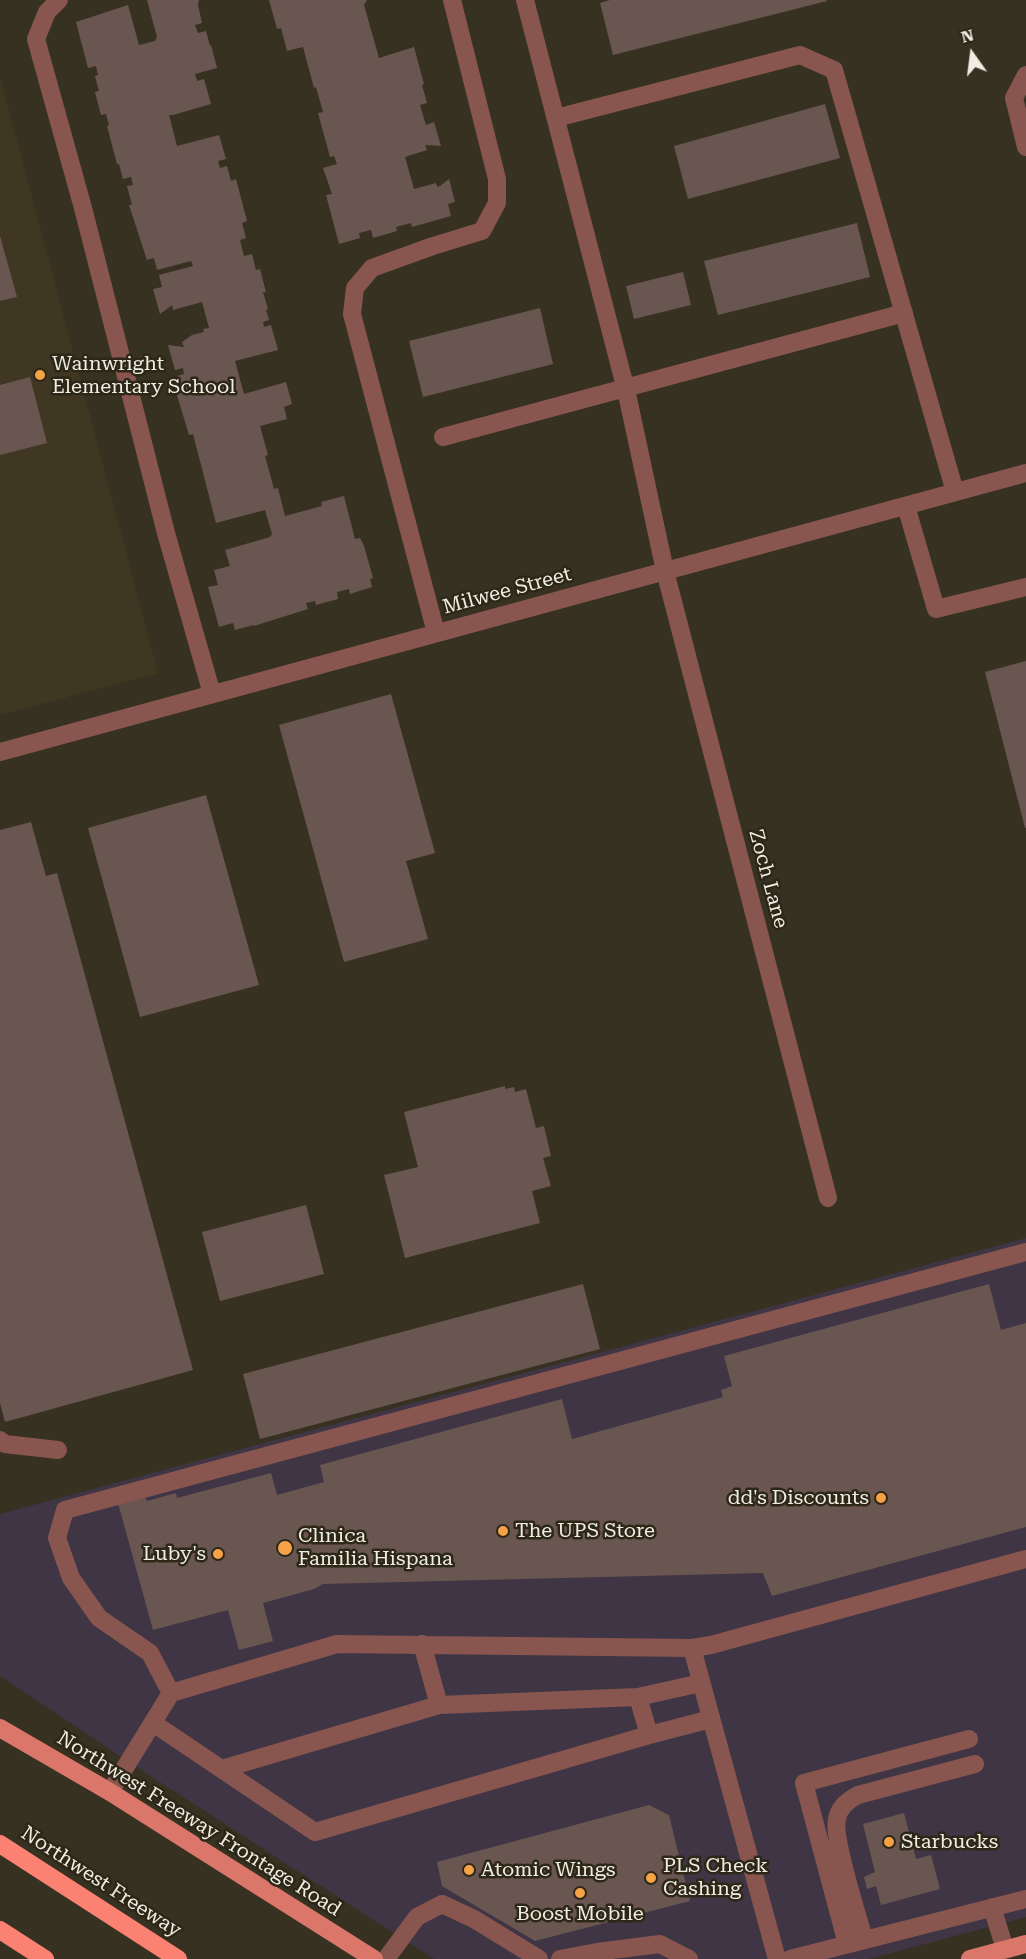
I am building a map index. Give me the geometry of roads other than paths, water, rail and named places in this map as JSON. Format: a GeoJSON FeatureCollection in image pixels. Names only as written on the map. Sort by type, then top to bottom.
{"type":"FeatureCollection","features":[{"type":"Feature","properties":{"kind":"highway","name":"Northwest Freeway"},"geometry":{"type":"LineString","coordinates":[[0,1844],[178,1959]]}},
{"type":"Feature","properties":{"kind":"highway"},"geometry":{"type":"LineString","coordinates":[[0,1930],[45,1959]]}},
{"type":"Feature","properties":{"kind":"main road","name":"Northwest Freeway Frontage Road"},"geometry":{"type":"LineString","coordinates":[[0,1728],[110,1792],[369,1957]]}},
{"type":"Feature","properties":{"kind":"main road"},"geometry":{"type":"LineString","coordinates":[[970,1959],[1006,1954],[1026,1944]]}},
{"type":"Feature","properties":{"kind":"street"},"geometry":{"type":"LineString","coordinates":[[59,0],[47,12],[36,39],[83,208],[166,533],[212,694]]}},
{"type":"Feature","properties":{"kind":"street"},"geometry":{"type":"LineString","coordinates":[[436,633],[352,314],[355,288],[372,268],[482,231],[497,203],[497,179],[452,0]]}},
{"type":"Feature","properties":{"kind":"street","name":"Zoch Lane"},"geometry":{"type":"LineString","coordinates":[[525,0],[626,387],[665,571],[828,1198]]}},
{"type":"Feature","properties":{"kind":"street"},"geometry":{"type":"LineString","coordinates":[[556,118],[800,55],[834,70],[955,492]]}},
{"type":"Feature","properties":{"kind":"street"},"geometry":{"type":"LineString","coordinates":[[1026,75],[1014,98],[1026,147]]}},
{"type":"Feature","properties":{"kind":"street"},"geometry":{"type":"LineString","coordinates":[[443,436],[904,313]]}},
{"type":"Feature","properties":{"kind":"street","name":"Milwee Street"},"geometry":{"type":"LineString","coordinates":[[0,752],[1026,473]]}},
{"type":"Feature","properties":{"kind":"street"},"geometry":{"type":"LineString","coordinates":[[906,506],[936,609],[1026,587]]}},
{"type":"Feature","properties":{"kind":"street"},"geometry":{"type":"LineString","coordinates":[[171,1693],[150,1653],[99,1618],[71,1578],[57,1538],[65,1510],[1026,1252]]}},
{"type":"Feature","properties":{"kind":"street"},"geometry":{"type":"LineString","coordinates":[[0,1440],[5,1444],[58,1450]]}},
{"type":"Feature","properties":{"kind":"street"},"geometry":{"type":"LineString","coordinates":[[110,1792],[171,1693],[337,1644],[692,1648],[711,1645],[1026,1559]]}},
{"type":"Feature","properties":{"kind":"street"},"geometry":{"type":"LineString","coordinates":[[422,1644],[439,1705]]}},
{"type":"Feature","properties":{"kind":"street"},"geometry":{"type":"LineString","coordinates":[[692,1648],[777,1959]]}},
{"type":"Feature","properties":{"kind":"street"},"geometry":{"type":"LineString","coordinates":[[222,1769],[439,1705],[638,1697],[701,1683]]}},
{"type":"Feature","properties":{"kind":"street"},"geometry":{"type":"LineString","coordinates":[[638,1697],[649,1735]]}},
{"type":"Feature","properties":{"kind":"street"},"geometry":{"type":"LineString","coordinates":[[153,1723],[315,1832],[711,1719]]}},
{"type":"Feature","properties":{"kind":"street"},"geometry":{"type":"LineString","coordinates":[[855,1942],[804,1782],[969,1739]]}},
{"type":"Feature","properties":{"kind":"street"},"geometry":{"type":"LineString","coordinates":[[817,1827],[858,1795],[975,1764]]}},
{"type":"Feature","properties":{"kind":"street"},"geometry":{"type":"LineString","coordinates":[[840,1810],[837,1819],[837,1837],[855,1942]]}},
{"type":"Feature","properties":{"kind":"street"},"geometry":{"type":"LineString","coordinates":[[790,1959],[1026,1899]]}},
{"type":"Feature","properties":{"kind":"street"},"geometry":{"type":"LineString","coordinates":[[386,1959],[417,1917],[442,1904],[474,1919],[539,1959]]}},
{"type":"Feature","properties":{"kind":"street"},"geometry":{"type":"LineString","coordinates":[[992,1907],[1006,1954]]}},
{"type":"Feature","properties":{"kind":"street"},"geometry":{"type":"LineString","coordinates":[[560,1959],[660,1944],[689,1959]]}},
{"type":"Feature","properties":{"kind":"place","name":"Wainwright Elementary School"},"geometry":{"type":"Point","coordinates":[40,375]}},
{"type":"Feature","properties":{"kind":"place","name":"dd's Discounts"},"geometry":{"type":"Point","coordinates":[881,1498]}},
{"type":"Feature","properties":{"kind":"place","name":"The UPS Store"},"geometry":{"type":"Point","coordinates":[503,1531]}},
{"type":"Feature","properties":{"kind":"place","name":"Clinica Familia Hispana"},"geometry":{"type":"Point","coordinates":[285,1548]}},
{"type":"Feature","properties":{"kind":"place","name":"Luby's"},"geometry":{"type":"Point","coordinates":[218,1554]}},
{"type":"Feature","properties":{"kind":"place","name":"Starbucks"},"geometry":{"type":"Point","coordinates":[889,1842]}},
{"type":"Feature","properties":{"kind":"place","name":"Atomic Wings"},"geometry":{"type":"Point","coordinates":[469,1870]}},
{"type":"Feature","properties":{"kind":"place","name":"PLS Check Cashing"},"geometry":{"type":"Point","coordinates":[651,1878]}},
{"type":"Feature","properties":{"kind":"place","name":"Boost Mobile"},"geometry":{"type":"Point","coordinates":[580,1893]}}]}
